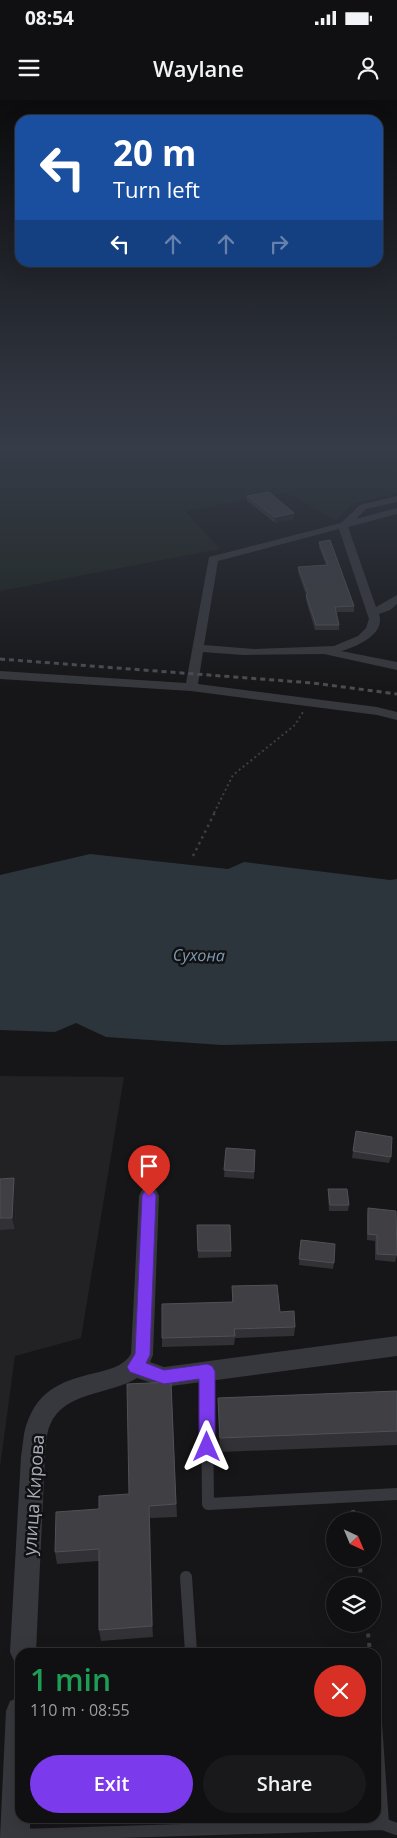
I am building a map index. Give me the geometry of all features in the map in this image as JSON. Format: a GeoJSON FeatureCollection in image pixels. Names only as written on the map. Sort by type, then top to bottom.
{"type":"FeatureCollection","features":[{"type":"Feature","properties":{"kind":"street"},"geometry":{"type":"LineString","coordinates":[[191,687],[213,559],[339,527]]}},
{"type":"Feature","properties":{"kind":"street"},"geometry":{"type":"LineString","coordinates":[[199,648],[226,653],[324,651],[343,647],[364,638],[373,626],[375,619],[343,527]]}},
{"type":"Feature","properties":{"kind":"street"},"geometry":{"type":"LineString","coordinates":[[373,612],[386,608],[397,598]]}},
{"type":"Feature","properties":{"kind":"street"},"geometry":{"type":"LineString","coordinates":[[324,651],[397,666]]}},
{"type":"Feature","properties":{"kind":"street"},"geometry":{"type":"LineString","coordinates":[[0,674],[191,687],[309,702],[397,716]]}},
{"type":"Feature","properties":{"kind":"street"},"geometry":{"type":"LineString","coordinates":[[149,1196],[142,1355],[135,1367],[164,1377],[397,1346]]}},
{"type":"Feature","properties":{"kind":"street","name":"улица Кирова"},"geometry":{"type":"LineString","coordinates":[[23,1648],[33,1456],[38,1425],[48,1406],[63,1394],[85,1384],[118,1376],[135,1367]]}},
{"type":"Feature","properties":{"kind":"street"},"geometry":{"type":"LineString","coordinates":[[15,1836],[16,1823]]}},
{"type":"Feature","properties":{"kind":"lane"},"geometry":{"type":"LineString","coordinates":[[207,1371],[208,1504],[397,1494]]}},
{"type":"Feature","properties":{"kind":"lane"},"geometry":{"type":"LineString","coordinates":[[186,1577],[191,1648]]}},
{"type":"Feature","properties":{"kind":"lane"},"geometry":{"type":"LineString","coordinates":[[381,1795],[383,1824]]}},
{"type":"Feature","properties":{"kind":"lane"},"geometry":{"type":"LineString","coordinates":[[15,1836],[383,1824],[397,1829]]}},
{"type":"Feature","properties":{"kind":"path"},"geometry":{"type":"LineString","coordinates":[[193,856],[233,775],[294,725],[309,702]]}},
{"type":"Feature","properties":{"kind":"path"},"geometry":{"type":"LineString","coordinates":[[368,1632],[370,1648]]}},
{"type":"Feature","properties":{"kind":"shaded area"},"geometry":{"type":"Polygon","coordinates":[[[0,527],[200,527],[220,549],[0,591],[0,527]]]}},
{"type":"Feature","properties":{"kind":"shaded area"},"geometry":{"type":"Polygon","coordinates":[[[0,1076],[124,1077],[81,1338],[15,1356],[0,1467],[0,1076]]]}},
{"type":"Feature","properties":{"kind":"water","name":"Сухона"},"geometry":{"type":"Polygon","coordinates":[[[90,854],[228,869],[244,862],[390,880],[397,879],[397,1041],[222,1045],[106,1037],[76,1023],[55,1032],[0,1030],[0,875],[90,854]]]}},
{"type":"Feature","properties":{"kind":"building"},"geometry":{"type":"Polygon","coordinates":[[[330,540],[354,606],[335,607],[339,625],[316,625],[306,595],[308,594],[298,567],[328,565],[319,542],[330,540]]]}},
{"type":"Feature","properties":{"kind":"building"},"geometry":{"type":"Polygon","coordinates":[[[356,1131],[392,1137],[391,1157],[353,1151],[356,1131]]]}},
{"type":"Feature","properties":{"kind":"building"},"geometry":{"type":"Polygon","coordinates":[[[226,1148],[255,1150],[254,1172],[224,1170],[226,1148]]]}},
{"type":"Feature","properties":{"kind":"building"},"geometry":{"type":"Polygon","coordinates":[[[14,1178],[12,1218],[0,1218],[0,1179],[14,1178]]]}},
{"type":"Feature","properties":{"kind":"building"},"geometry":{"type":"Polygon","coordinates":[[[328,1189],[347,1189],[349,1205],[330,1205],[328,1189]]]}},
{"type":"Feature","properties":{"kind":"building"},"geometry":{"type":"Polygon","coordinates":[[[368,1208],[396,1211],[397,1255],[377,1254],[377,1235],[368,1234],[368,1208]]]}},
{"type":"Feature","properties":{"kind":"building"},"geometry":{"type":"Polygon","coordinates":[[[197,1225],[230,1225],[231,1251],[198,1251],[197,1225]]]}},
{"type":"Feature","properties":{"kind":"building"},"geometry":{"type":"Polygon","coordinates":[[[301,1240],[335,1244],[334,1263],[299,1259],[301,1240]]]}},
{"type":"Feature","properties":{"kind":"building"},"geometry":{"type":"Polygon","coordinates":[[[277,1285],[280,1312],[294,1311],[295,1327],[234,1329],[235,1336],[162,1338],[162,1304],[233,1302],[232,1286],[277,1285]]]}},
{"type":"Feature","properties":{"kind":"building"},"geometry":{"type":"Polygon","coordinates":[[[171,1382],[176,1504],[149,1506],[152,1626],[99,1630],[99,1549],[55,1552],[56,1512],[99,1509],[99,1496],[129,1494],[127,1384],[171,1382]]]}},
{"type":"Feature","properties":{"kind":"building"},"geometry":{"type":"Polygon","coordinates":[[[397,1391],[397,1431],[220,1438],[218,1398],[397,1391]]]}},
{"type":"Feature","properties":{"kind":"railway"},"geometry":{"type":"LineString","coordinates":[[0,659],[313,683],[397,694]]}},
{"type":"Feature","properties":{"kind":"route"},"geometry":{"type":"LineString","coordinates":[[149,1196],[142,1355],[135,1367],[164,1377],[207,1371],[207,1447]]}}]}
